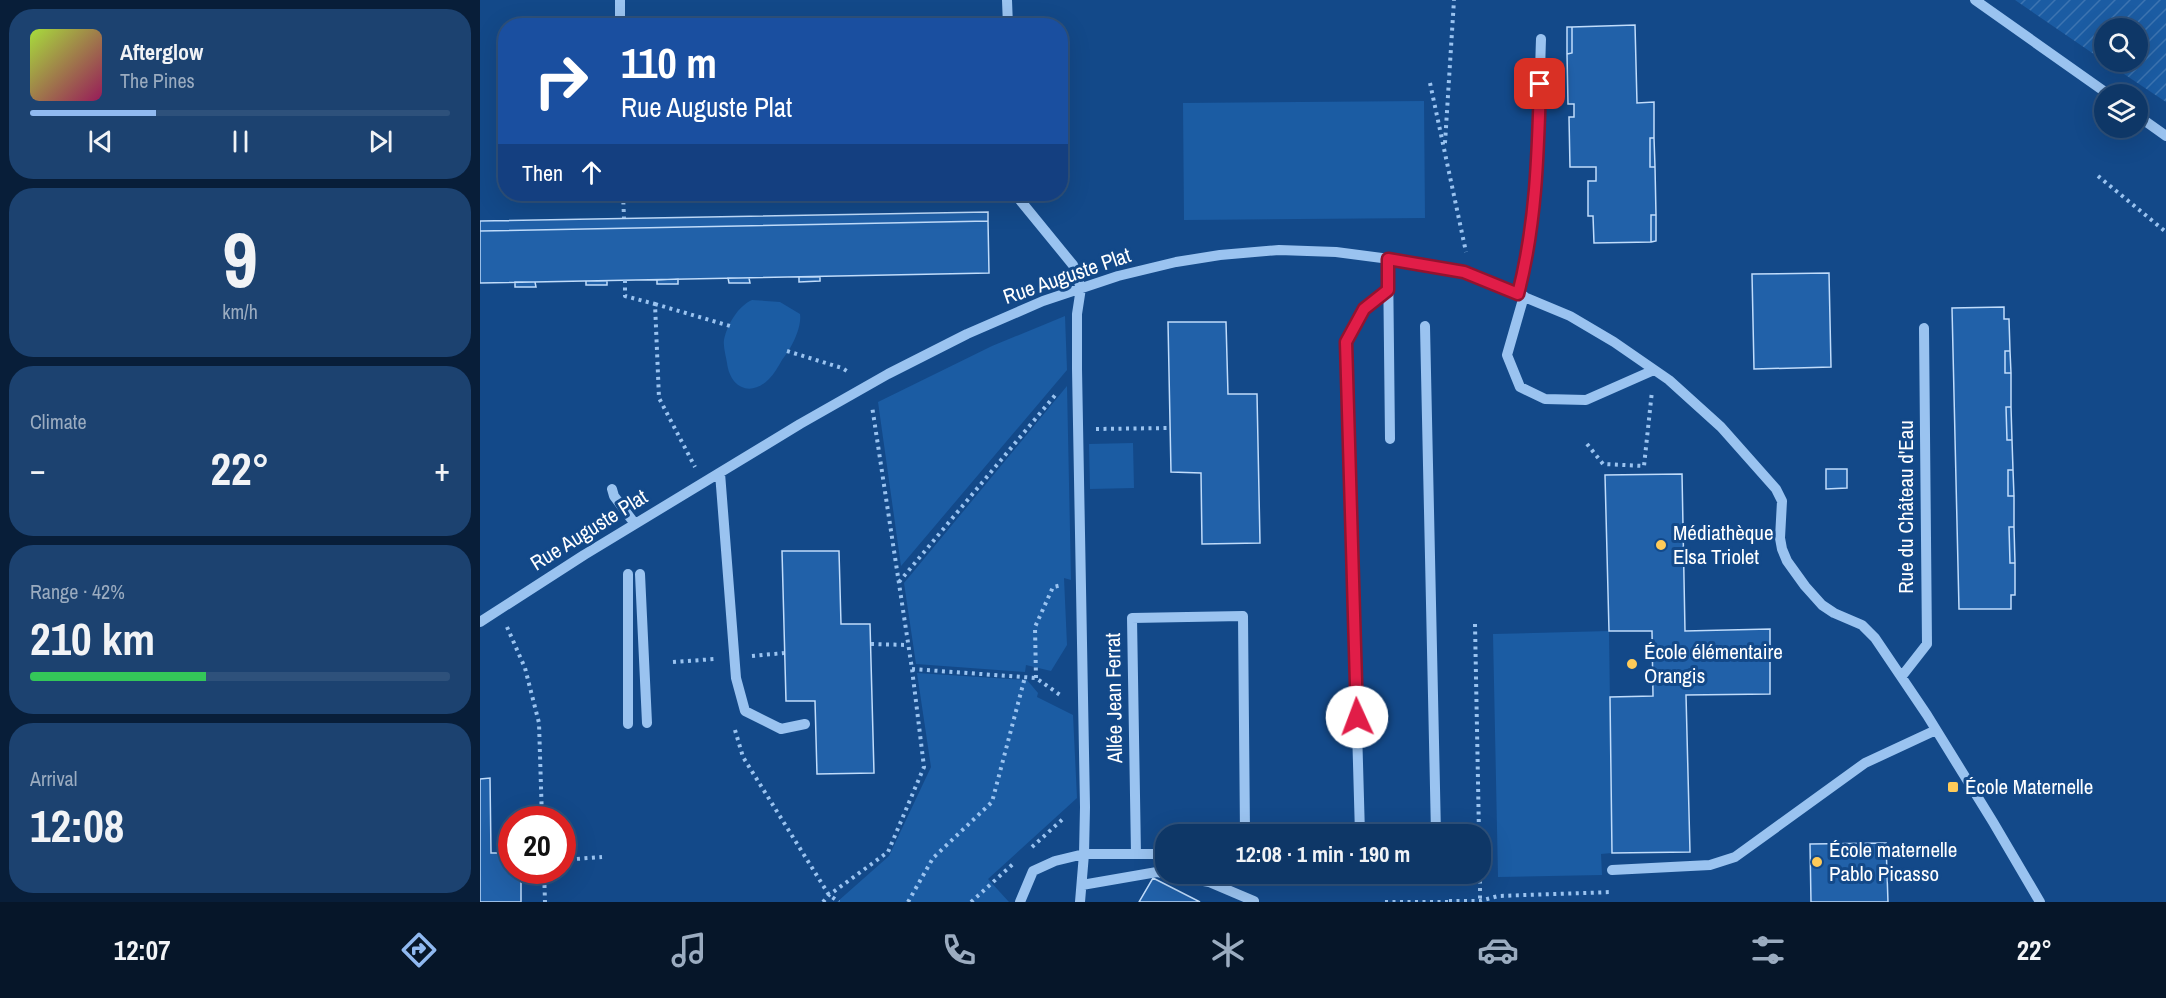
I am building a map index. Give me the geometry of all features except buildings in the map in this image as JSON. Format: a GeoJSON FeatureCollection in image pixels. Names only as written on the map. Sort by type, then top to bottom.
{"type":"FeatureCollection","features":[{"type":"Feature","properties":{"kind":"street"},"geometry":{"type":"LineString","coordinates":[[620,0],[620,18]]}},
{"type":"Feature","properties":{"kind":"street"},"geometry":{"type":"LineString","coordinates":[[1007,0],[1008,18]]}},
{"type":"Feature","properties":{"kind":"street"},"geometry":{"type":"LineString","coordinates":[[1975,0],[2094,84]]}},
{"type":"Feature","properties":{"kind":"street"},"geometry":{"type":"LineString","coordinates":[[1541,39],[1537,174],[1521,295],[1506,355],[1520,387],[1545,399],[1586,400],[1654,370]]}},
{"type":"Feature","properties":{"kind":"street"},"geometry":{"type":"LineString","coordinates":[[2148,123],[2166,136]]}},
{"type":"Feature","properties":{"kind":"street"},"geometry":{"type":"LineString","coordinates":[[1022,201],[1073,265],[1081,288],[1077,314],[1084,854],[1080,902]]}},
{"type":"Feature","properties":{"kind":"street","name":"Rue Auguste Plat"},"geometry":{"type":"LineString","coordinates":[[480,622],[635,524],[869,385],[967,334],[1081,288],[1176,262],[1220,255],[1279,250],[1336,252],[1464,272]]}},
{"type":"Feature","properties":{"kind":"street"},"geometry":{"type":"LineString","coordinates":[[1388,259],[1390,439]]}},
{"type":"Feature","properties":{"kind":"street"},"geometry":{"type":"LineString","coordinates":[[1464,272],[1570,316],[1614,342],[1669,380],[1720,427],[1776,489],[1782,501],[1780,538],[1787,561],[1804,586],[1822,605],[1862,625],[1875,638],[1936,730],[2040,902]]}},
{"type":"Feature","properties":{"kind":"street"},"geometry":{"type":"LineString","coordinates":[[1360,824],[1346,342],[1364,309],[1388,290]]}},
{"type":"Feature","properties":{"kind":"street"},"geometry":{"type":"LineString","coordinates":[[1425,326],[1436,824]]}},
{"type":"Feature","properties":{"kind":"street","name":"Rue du Château d'Eau"},"geometry":{"type":"LineString","coordinates":[[1902,676],[1927,644],[1924,328]]}},
{"type":"Feature","properties":{"kind":"street"},"geometry":{"type":"LineString","coordinates":[[720,473],[736,678],[745,711],[781,729],[805,724]]}},
{"type":"Feature","properties":{"kind":"street"},"geometry":{"type":"LineString","coordinates":[[612,489],[614,496],[635,524]]}},
{"type":"Feature","properties":{"kind":"street"},"geometry":{"type":"LineString","coordinates":[[628,574],[628,724]]}},
{"type":"Feature","properties":{"kind":"street"},"geometry":{"type":"LineString","coordinates":[[640,574],[647,723]]}},
{"type":"Feature","properties":{"kind":"street","name":"Allée Jean Ferrat"},"geometry":{"type":"LineString","coordinates":[[1136,854],[1132,618],[1243,616],[1245,824]]}},
{"type":"Feature","properties":{"kind":"street"},"geometry":{"type":"LineString","coordinates":[[1612,870],[1710,865],[1735,857],[1865,763],[1936,730]]}},
{"type":"Feature","properties":{"kind":"street"},"geometry":{"type":"LineString","coordinates":[[1020,902],[1033,871],[1055,861],[1084,854],[1155,854]]}},
{"type":"Feature","properties":{"kind":"street"},"geometry":{"type":"LineString","coordinates":[[1082,885],[1157,872],[1209,882],[1254,901]]}},
{"type":"Feature","properties":{"kind":"path"},"geometry":{"type":"LineString","coordinates":[[1444,150],[1454,0]]}},
{"type":"Feature","properties":{"kind":"path"},"geometry":{"type":"LineString","coordinates":[[1430,83],[1467,253],[1464,272]]}},
{"type":"Feature","properties":{"kind":"path"},"geometry":{"type":"LineString","coordinates":[[2098,176],[2166,232]]}},
{"type":"Feature","properties":{"kind":"path"},"geometry":{"type":"LineString","coordinates":[[623,201],[624,218]]}},
{"type":"Feature","properties":{"kind":"path"},"geometry":{"type":"LineString","coordinates":[[625,280],[625,296],[730,326]]}},
{"type":"Feature","properties":{"kind":"path"},"geometry":{"type":"LineString","coordinates":[[655,304],[659,398],[704,483]]}},
{"type":"Feature","properties":{"kind":"path"},"geometry":{"type":"LineString","coordinates":[[787,351],[842,368],[869,385],[912,669],[924,767],[888,852],[829,895],[823,902]]}},
{"type":"Feature","properties":{"kind":"path"},"geometry":{"type":"LineString","coordinates":[[898,582],[1077,369]]}},
{"type":"Feature","properties":{"kind":"path"},"geometry":{"type":"LineString","coordinates":[[1587,444],[1603,464],[1644,466],[1654,370]]}},
{"type":"Feature","properties":{"kind":"path"},"geometry":{"type":"LineString","coordinates":[[1078,429],[1170,428]]}},
{"type":"Feature","properties":{"kind":"path"},"geometry":{"type":"LineString","coordinates":[[1036,678],[1035,627],[1053,586],[1081,583]]}},
{"type":"Feature","properties":{"kind":"path"},"geometry":{"type":"LineString","coordinates":[[496,612],[508,630],[525,668],[539,723],[542,806]]}},
{"type":"Feature","properties":{"kind":"path"},"geometry":{"type":"LineString","coordinates":[[1474,624],[1479,824]]}},
{"type":"Feature","properties":{"kind":"path"},"geometry":{"type":"LineString","coordinates":[[871,644],[908,645]]}},
{"type":"Feature","properties":{"kind":"path"},"geometry":{"type":"LineString","coordinates":[[912,669],[1036,678],[1083,712]]}},
{"type":"Feature","properties":{"kind":"path"},"geometry":{"type":"LineString","coordinates":[[908,902],[933,858],[992,802],[1025,677]]}},
{"type":"Feature","properties":{"kind":"path"},"geometry":{"type":"LineString","coordinates":[[735,729],[743,757],[829,895],[839,902]]}},
{"type":"Feature","properties":{"kind":"path"},"geometry":{"type":"LineString","coordinates":[[576,859],[602,857]]}},
{"type":"Feature","properties":{"kind":"path"},"geometry":{"type":"LineString","coordinates":[[544,884],[545,902]]}},
{"type":"Feature","properties":{"kind":"path"},"geometry":{"type":"LineString","coordinates":[[1480,884],[1480,900]]}},
{"type":"Feature","properties":{"kind":"path"},"geometry":{"type":"LineString","coordinates":[[1385,902],[1480,900],[1498,896],[1614,892]]}},
{"type":"Feature","properties":{"kind":"shaded area"},"geometry":{"type":"Polygon","coordinates":[[[2015,0],[2166,0],[2166,102],[2148,90],[2148,84],[2139,84],[2121,72],[2148,72],[2148,18],[2094,18],[2094,54],[2015,0]]]}},
{"type":"Feature","properties":{"kind":"shaded area"},"geometry":{"type":"Polygon","coordinates":[[[1424,101],[1425,218],[1184,220],[1183,103],[1424,101]]]}},
{"type":"Feature","properties":{"kind":"shaded area"},"geometry":{"type":"Polygon","coordinates":[[[752,300],[780,302],[800,314],[800,320],[798,332],[773,375],[762,385],[748,389],[737,384],[732,378],[724,343],[725,334],[734,317],[752,300]]]}},
{"type":"Feature","properties":{"kind":"shaded area"},"geometry":{"type":"Polygon","coordinates":[[[1065,316],[1067,370],[901,566],[878,402],[992,346],[1065,316]]]}},
{"type":"Feature","properties":{"kind":"shaded area"},"geometry":{"type":"Polygon","coordinates":[[[1067,386],[1071,580],[1064,578],[1067,645],[1051,671],[1026,665],[1025,672],[916,664],[904,583],[1067,386]]]}},
{"type":"Feature","properties":{"kind":"shaded area"},"geometry":{"type":"Polygon","coordinates":[[[1133,443],[1134,488],[1090,489],[1089,444],[1133,443]]]}},
{"type":"Feature","properties":{"kind":"shaded area"},"geometry":{"type":"Polygon","coordinates":[[[1609,631],[1612,853],[1601,854],[1602,875],[1498,877],[1493,634],[1609,631]]]}},
{"type":"Feature","properties":{"kind":"shaded area"},"geometry":{"type":"Polygon","coordinates":[[[917,673],[1027,680],[1038,693],[1037,697],[1073,715],[1077,798],[988,879],[1009,902],[837,902],[889,856],[931,767],[917,673]]]}},
{"type":"Feature","properties":{"kind":"place","name":"Médiathèque Elsa Triolet"},"geometry":{"type":"Point","coordinates":[1661,545]}},
{"type":"Feature","properties":{"kind":"place","name":"École élémentaire Orangis"},"geometry":{"type":"Point","coordinates":[1632,664]}},
{"type":"Feature","properties":{"kind":"place","name":"École Maternelle"},"geometry":{"type":"Point","coordinates":[1953,787]}},
{"type":"Feature","properties":{"kind":"place","name":"École maternelle Pablo Picasso"},"geometry":{"type":"Point","coordinates":[1817,862]}},
{"type":"Feature","properties":{"kind":"route"},"geometry":{"type":"LineString","coordinates":[[1357,717],[1346,342],[1364,309],[1388,290],[1388,259],[1464,272],[1518,294],[1525,269],[1537,174],[1540,84]]}}]}
